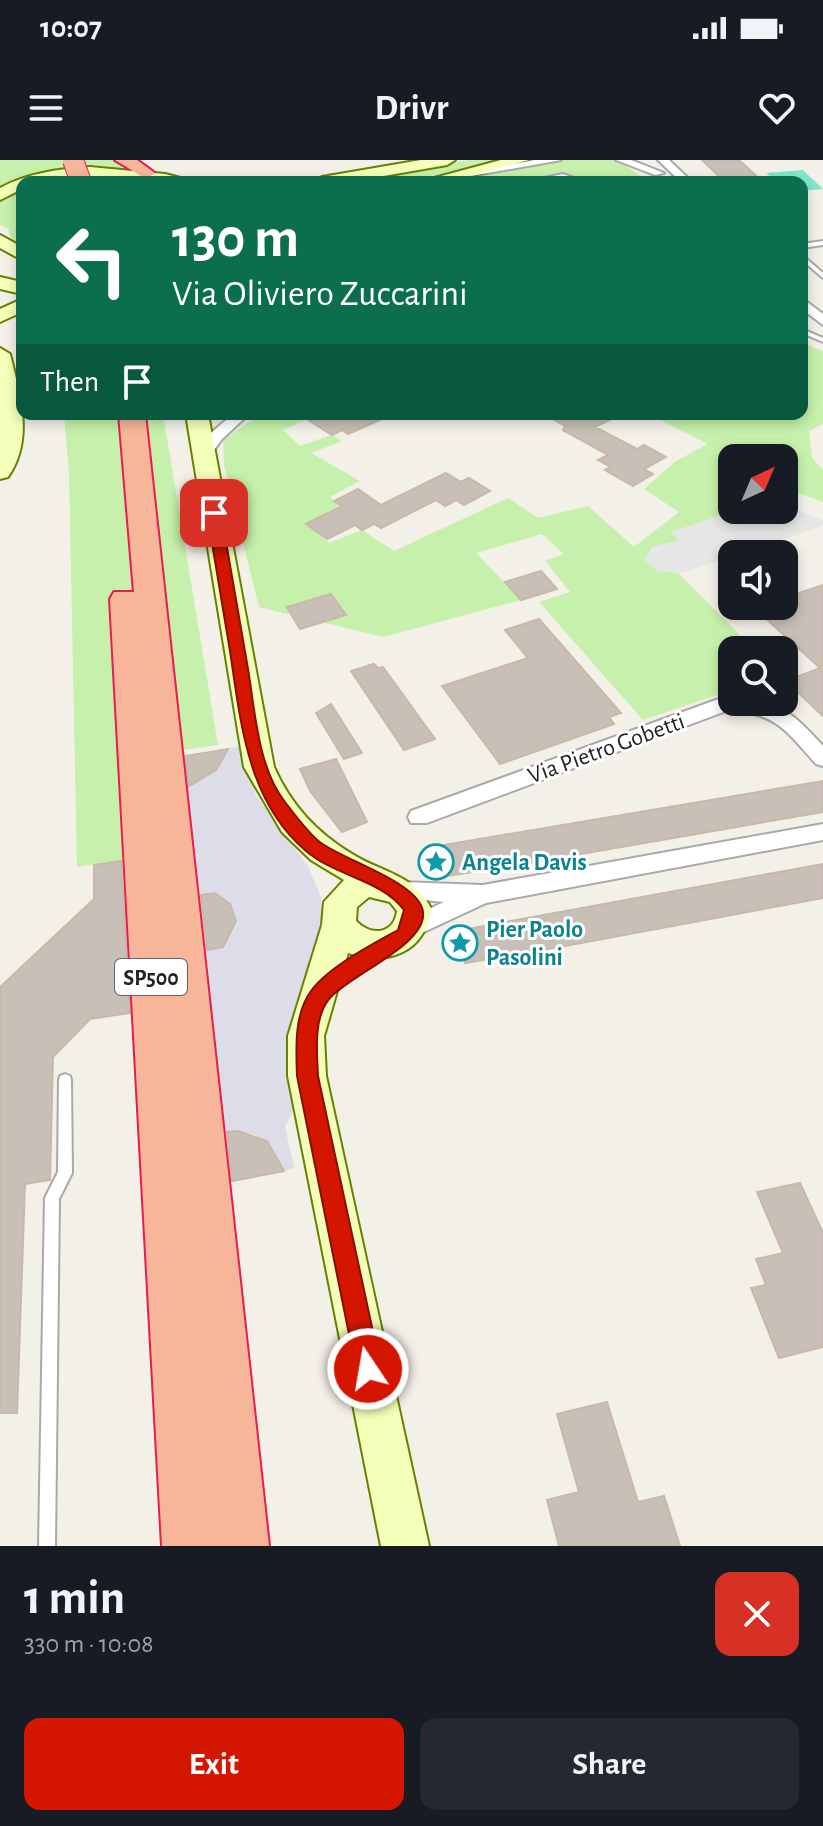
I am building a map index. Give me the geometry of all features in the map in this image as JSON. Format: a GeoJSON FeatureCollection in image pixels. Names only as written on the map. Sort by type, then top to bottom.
{"type":"FeatureCollection","features":[{"type":"Feature","properties":{"kind":"highway"},"geometry":{"type":"LineString","coordinates":[[124,160],[146,173]]}},
{"type":"Feature","properties":{"kind":"highway","name":"SP500"},"geometry":{"type":"LineString","coordinates":[[112,420],[151,757]]}},
{"type":"Feature","properties":{"kind":"highway","name":"SP500"},"geometry":{"type":"LineString","coordinates":[[132,420],[151,757],[185,1191],[191,1546]]}},
{"type":"Feature","properties":{"kind":"highway","name":"SP500"},"geometry":{"type":"LineString","coordinates":[[185,1191],[240,1546]]}},
{"type":"Feature","properties":{"kind":"main road"},"geometry":{"type":"LineString","coordinates":[[356,176],[447,160]]}},
{"type":"Feature","properties":{"kind":"main road"},"geometry":{"type":"LineString","coordinates":[[456,176],[521,160]]}},
{"type":"Feature","properties":{"kind":"main road"},"geometry":{"type":"LineString","coordinates":[[28,176],[69,164],[103,165],[160,176]]}},
{"type":"Feature","properties":{"kind":"main road"},"geometry":{"type":"LineString","coordinates":[[0,354],[9,398],[5,440],[13,448],[10,459],[0,472]]}},
{"type":"Feature","properties":{"kind":"main road"},"geometry":{"type":"LineString","coordinates":[[198,420],[254,750],[275,802],[312,846],[338,918],[353,941],[364,945],[399,936]]}},
{"type":"Feature","properties":{"kind":"main road"},"geometry":{"type":"LineString","coordinates":[[312,846],[390,888],[414,908],[399,936],[319,996]]}},
{"type":"Feature","properties":{"kind":"main road"},"geometry":{"type":"LineString","coordinates":[[390,888],[357,888],[341,902],[319,996],[306,1036],[307,1076],[405,1546]]}},
{"type":"Feature","properties":{"kind":"street"},"geometry":{"type":"LineString","coordinates":[[471,173],[556,160]]}},
{"type":"Feature","properties":{"kind":"street"},"geometry":{"type":"LineString","coordinates":[[621,160],[659,173],[673,171]]}},
{"type":"Feature","properties":{"kind":"street"},"geometry":{"type":"LineString","coordinates":[[644,160],[659,173]]}},
{"type":"Feature","properties":{"kind":"street"},"geometry":{"type":"LineString","coordinates":[[663,160],[673,171]]}},
{"type":"Feature","properties":{"kind":"street"},"geometry":{"type":"LineString","coordinates":[[812,298],[823,321]]}},
{"type":"Feature","properties":{"kind":"street"},"geometry":{"type":"LineString","coordinates":[[204,454],[216,436],[235,420]]}},
{"type":"Feature","properties":{"kind":"street","name":"Via Pietro Gobetti"},"geometry":{"type":"LineString","coordinates":[[419,817],[724,704],[756,703],[779,713],[823,759]]}},
{"type":"Feature","properties":{"kind":"street"},"geometry":{"type":"LineString","coordinates":[[390,888],[483,894],[823,832]]}},
{"type":"Feature","properties":{"kind":"street"},"geometry":{"type":"LineString","coordinates":[[399,936],[483,894]]}},
{"type":"Feature","properties":{"kind":"lane"},"geometry":{"type":"LineString","coordinates":[[808,262],[823,276]]}},
{"type":"Feature","properties":{"kind":"lane"},"geometry":{"type":"LineString","coordinates":[[47,1546],[52,1198],[65,1173],[65,1080]]}},
{"type":"Feature","properties":{"kind":"green space"},"geometry":{"type":"Polygon","coordinates":[[[0,160],[121,160],[123,174],[137,176],[16,176],[16,251],[8,229],[0,225],[0,160]]]}},
{"type":"Feature","properties":{"kind":"green space"},"geometry":{"type":"Polygon","coordinates":[[[469,160],[500,160],[430,176],[376,176],[469,160]]]}},
{"type":"Feature","properties":{"kind":"green space"},"geometry":{"type":"Polygon","coordinates":[[[535,160],[635,160],[622,163],[640,176],[480,176],[535,160]]]}},
{"type":"Feature","properties":{"kind":"green space"},"geometry":{"type":"Polygon","coordinates":[[[803,170],[823,189],[808,190],[808,176],[770,176],[766,173],[803,170]]]}},
{"type":"Feature","properties":{"kind":"green space"},"geometry":{"type":"Polygon","coordinates":[[[808,345],[823,351],[823,424],[809,431],[812,458],[823,470],[823,502],[798,493],[798,444],[718,444],[718,516],[672,532],[680,540],[653,548],[718,613],[718,620],[725,620],[741,636],[718,636],[718,695],[643,720],[539,602],[570,592],[545,561],[564,554],[542,534],[476,553],[521,600],[383,637],[259,607],[224,465],[223,440],[253,420],[306,420],[283,430],[300,446],[332,435],[342,441],[311,453],[360,481],[330,497],[340,505],[306,524],[329,543],[362,530],[394,551],[508,498],[538,518],[588,506],[634,547],[679,512],[644,489],[676,461],[708,444],[660,420],[808,420],[808,345]]]}},
{"type":"Feature","properties":{"kind":"green space"},"geometry":{"type":"Polygon","coordinates":[[[65,420],[164,420],[218,745],[122,759],[122,860],[77,867],[69,473],[65,420]]]}},
{"type":"Feature","properties":{"kind":"shaded area"},"geometry":{"type":"Polygon","coordinates":[[[798,510],[823,520],[823,526],[781,540],[718,540],[718,561],[682,573],[659,572],[644,560],[652,547],[679,540],[671,532],[718,516],[718,524],[798,524],[798,510]]]}},
{"type":"Feature","properties":{"kind":"shaded area"},"geometry":{"type":"Polygon","coordinates":[[[240,746],[256,796],[308,866],[321,897],[322,921],[315,958],[289,1029],[295,1107],[285,1127],[294,1168],[284,1171],[267,1141],[253,1134],[225,1132],[206,950],[223,947],[236,921],[230,904],[223,898],[214,893],[200,895],[186,784],[207,777],[216,770],[223,750],[240,746]]]}},
{"type":"Feature","properties":{"kind":"building"},"geometry":{"type":"Polygon","coordinates":[[[702,160],[739,160],[756,176],[719,176],[702,160]]]}},
{"type":"Feature","properties":{"kind":"building"},"geometry":{"type":"Polygon","coordinates":[[[308,420],[380,420],[348,434],[342,430],[332,435],[308,420]]]}},
{"type":"Feature","properties":{"kind":"building"},"geometry":{"type":"Polygon","coordinates":[[[554,420],[609,420],[595,427],[637,449],[644,445],[666,457],[644,469],[653,474],[633,486],[605,470],[611,467],[598,460],[608,455],[563,430],[565,426],[554,420]]]}},
{"type":"Feature","properties":{"kind":"building"},"geometry":{"type":"Polygon","coordinates":[[[446,473],[461,482],[469,478],[490,491],[464,505],[456,500],[445,506],[436,500],[381,528],[374,524],[362,530],[355,525],[327,539],[306,524],[342,506],[334,501],[358,489],[381,505],[446,473]]]}},
{"type":"Feature","properties":{"kind":"building"},"geometry":{"type":"Polygon","coordinates":[[[541,571],[557,589],[521,600],[505,582],[541,571]]]}},
{"type":"Feature","properties":{"kind":"building"},"geometry":{"type":"Polygon","coordinates":[[[823,585],[823,716],[798,692],[798,676],[820,668],[798,648],[798,636],[785,636],[767,620],[798,620],[798,593],[823,585]]]}},
{"type":"Feature","properties":{"kind":"building"},"geometry":{"type":"Polygon","coordinates":[[[331,594],[346,615],[300,629],[287,607],[331,594]]]}},
{"type":"Feature","properties":{"kind":"building"},"geometry":{"type":"Polygon","coordinates":[[[539,619],[621,713],[609,717],[614,724],[500,764],[442,686],[528,658],[505,630],[539,619]]]}},
{"type":"Feature","properties":{"kind":"building"},"geometry":{"type":"Polygon","coordinates":[[[374,664],[378,668],[383,667],[435,739],[404,750],[351,671],[374,664]]]}},
{"type":"Feature","properties":{"kind":"building"},"geometry":{"type":"Polygon","coordinates":[[[331,704],[362,753],[344,759],[316,713],[331,704]]]}},
{"type":"Feature","properties":{"kind":"building"},"geometry":{"type":"Polygon","coordinates":[[[228,749],[216,770],[189,786],[185,756],[228,749]]]}},
{"type":"Feature","properties":{"kind":"building"},"geometry":{"type":"Polygon","coordinates":[[[336,759],[367,822],[342,832],[310,791],[300,769],[336,759]]]}},
{"type":"Feature","properties":{"kind":"building"},"geometry":{"type":"Polygon","coordinates":[[[823,781],[823,812],[535,862],[440,877],[432,847],[823,781]]]}},
{"type":"Feature","properties":{"kind":"building"},"geometry":{"type":"Polygon","coordinates":[[[121,861],[130,1013],[90,1019],[53,1057],[50,1180],[25,1184],[17,1413],[0,1413],[0,987],[94,899],[94,865],[121,861]]]}},
{"type":"Feature","properties":{"kind":"building"},"geometry":{"type":"Polygon","coordinates":[[[823,864],[823,898],[565,946],[465,963],[456,931],[823,864]]]}},
{"type":"Feature","properties":{"kind":"building"},"geometry":{"type":"Polygon","coordinates":[[[215,893],[230,904],[236,921],[223,947],[207,950],[201,895],[215,893]]]}},
{"type":"Feature","properties":{"kind":"building"},"geometry":{"type":"Polygon","coordinates":[[[238,1131],[267,1141],[284,1171],[232,1181],[227,1132],[238,1131]]]}},
{"type":"Feature","properties":{"kind":"building"},"geometry":{"type":"Polygon","coordinates":[[[800,1183],[823,1233],[823,1347],[779,1358],[751,1288],[766,1285],[756,1259],[783,1253],[757,1192],[800,1183]]]}},
{"type":"Feature","properties":{"kind":"building"},"geometry":{"type":"Polygon","coordinates":[[[607,1402],[638,1502],[664,1496],[680,1546],[559,1546],[547,1500],[579,1492],[557,1414],[607,1402]]]}},
{"type":"Feature","properties":{"kind":"place","name":"Angela Davis"},"geometry":{"type":"Point","coordinates":[436,862]}},
{"type":"Feature","properties":{"kind":"place","name":"Pier Paolo Pasolini"},"geometry":{"type":"Point","coordinates":[460,943]}},
{"type":"Feature","properties":{"kind":"route"},"geometry":{"type":"LineString","coordinates":[[214,513],[254,750],[265,784],[285,817],[312,846],[355,872],[401,891],[414,908],[411,928],[405,935],[365,959],[319,996],[306,1036],[307,1076],[368,1369]]}}]}
